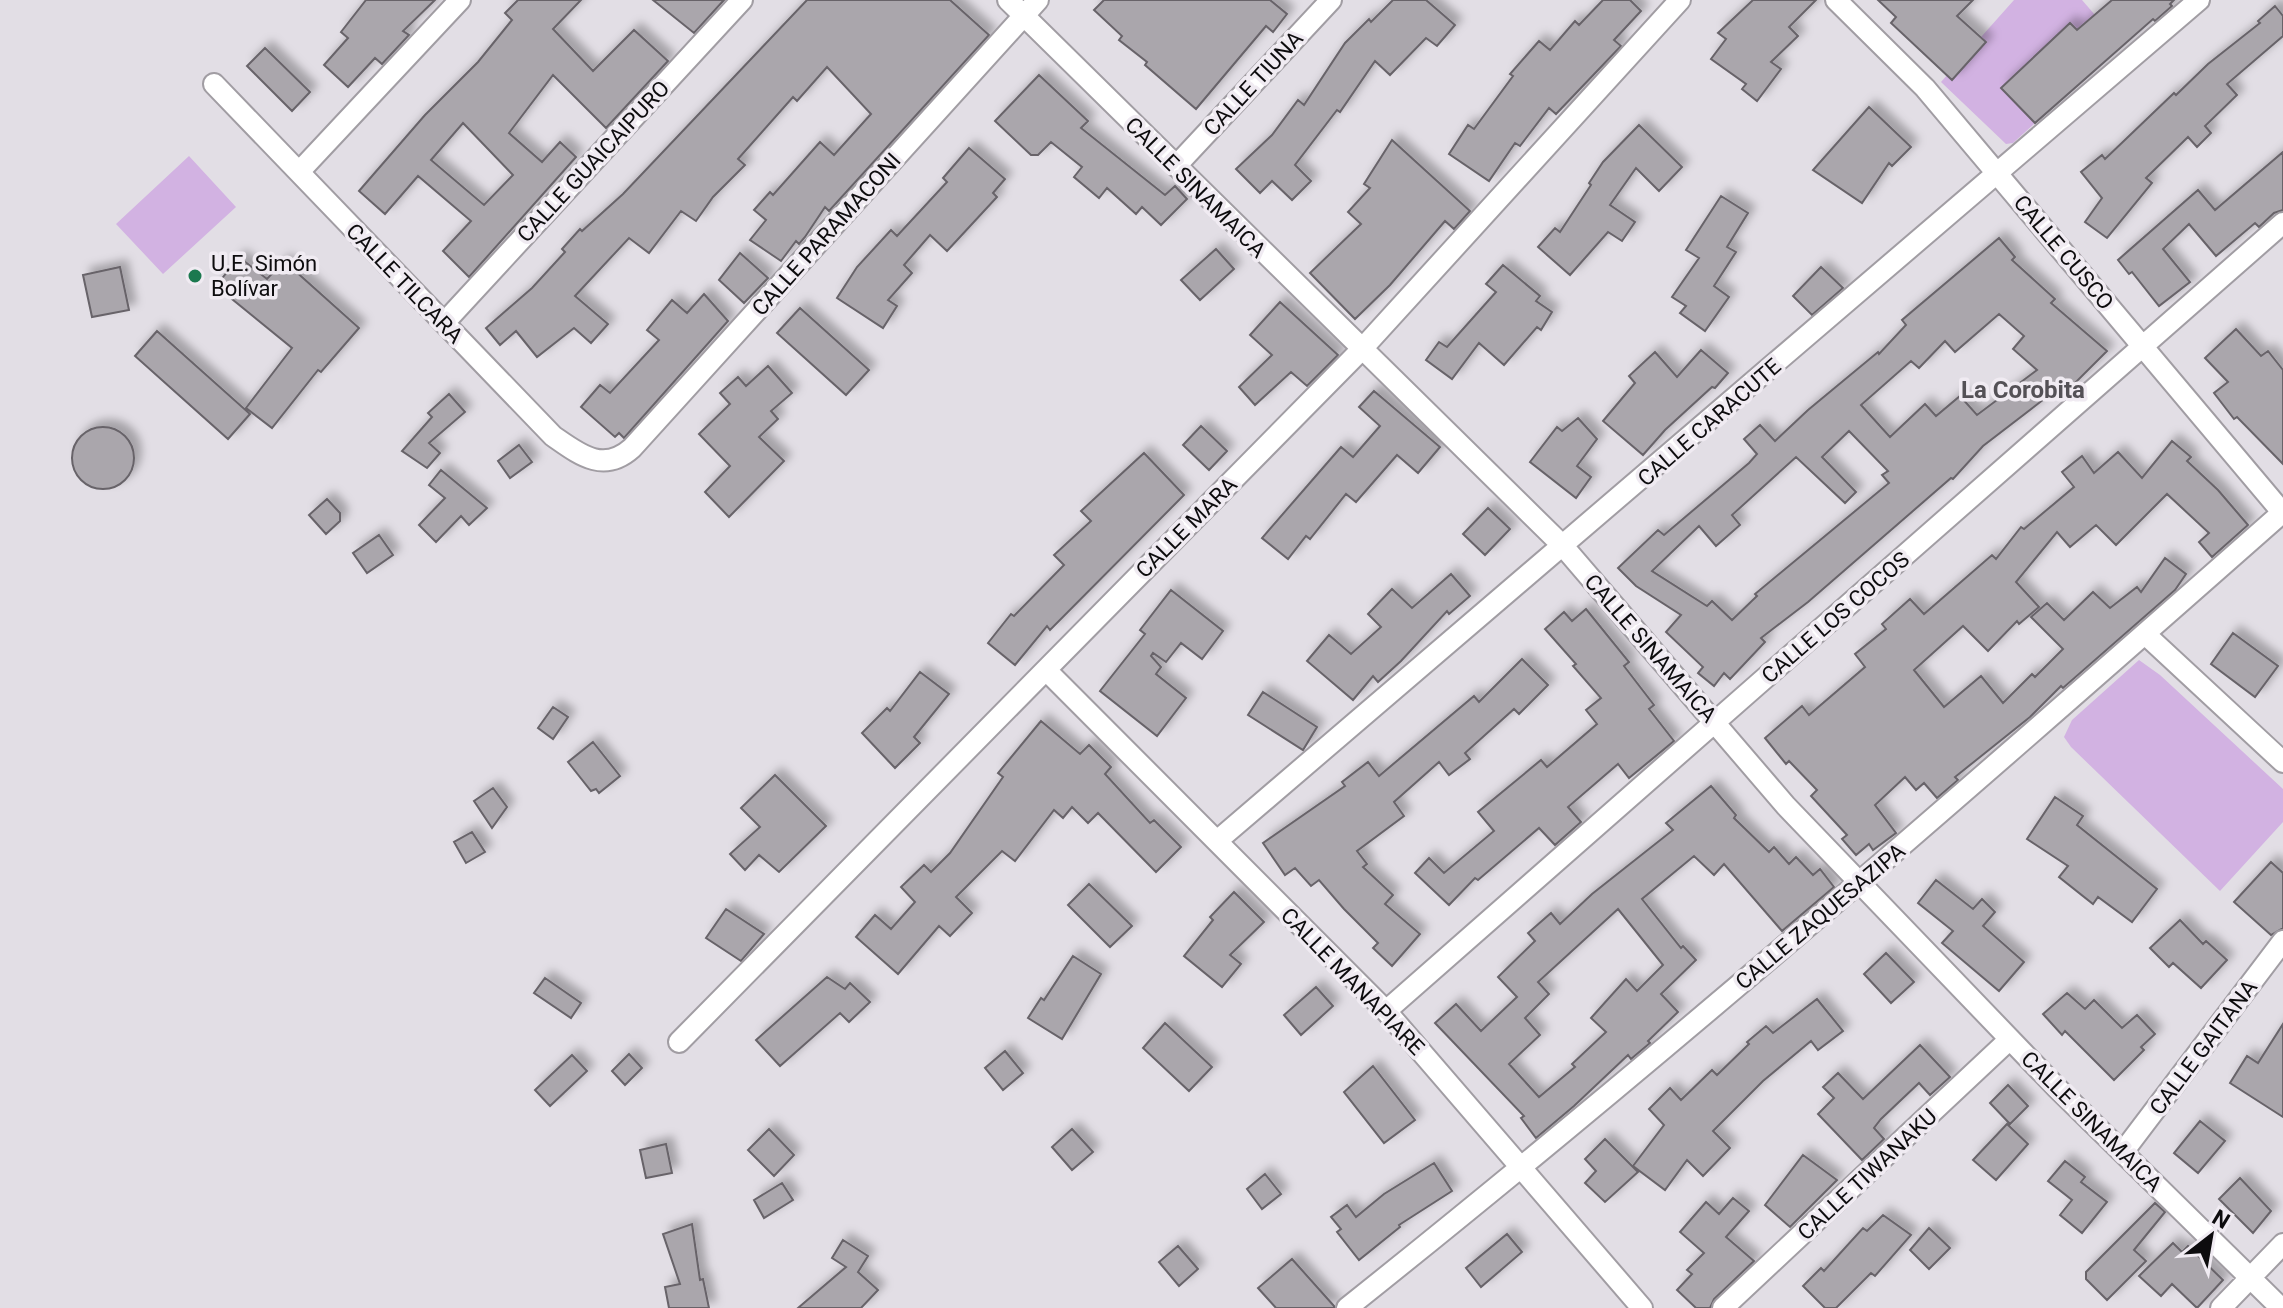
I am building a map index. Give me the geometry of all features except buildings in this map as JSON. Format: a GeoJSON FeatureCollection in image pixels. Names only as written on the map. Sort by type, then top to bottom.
{"type":"FeatureCollection","features":[{"type":"Feature","properties":{"kind":"street"},"geometry":{"type":"LineString","coordinates":[[299,172],[460,0]]}},
{"type":"Feature","properties":{"kind":"street","name":"CALLE GUAICAIPURO"},"geometry":{"type":"LineString","coordinates":[[444,323],[742,0]]}},
{"type":"Feature","properties":{"kind":"street","name":"CALLE SINAMAICA"},"geometry":{"type":"LineString","coordinates":[[1008,0],[1563,546],[1786,806],[2010,1039],[2281,1308]]}},
{"type":"Feature","properties":{"kind":"street","name":"CALLE PARAMACONI"},"geometry":{"type":"LineString","coordinates":[[609,461],[617,460],[632,448],[1038,0]]}},
{"type":"Feature","properties":{"kind":"street","name":"CALLE TIUNA"},"geometry":{"type":"LineString","coordinates":[[1176,166],[1331,0]]}},
{"type":"Feature","properties":{"kind":"street","name":"CALLE MARA"},"geometry":{"type":"LineString","coordinates":[[679,1042],[1361,350],[1680,0]]}},
{"type":"Feature","properties":{"kind":"street","name":"CALLE CUSCO"},"geometry":{"type":"LineString","coordinates":[[1836,0],[1925,88],[2283,512]]}},
{"type":"Feature","properties":{"kind":"street","name":"CALLE CARACUTE"},"geometry":{"type":"LineString","coordinates":[[1217,841],[2199,0]]}},
{"type":"Feature","properties":{"kind":"street","name":"CALLE TILCARA"},"geometry":{"type":"LineString","coordinates":[[214,84],[553,436],[584,457],[609,461]]}},
{"type":"Feature","properties":{"kind":"street","name":"CALLE LOS COCOS"},"geometry":{"type":"LineString","coordinates":[[1386,1011],[2283,223]]}},
{"type":"Feature","properties":{"kind":"street","name":"CALLE ZAQUESAZIPA"},"geometry":{"type":"LineString","coordinates":[[1347,1308],[1521,1169],[1860,883],[2283,512]]}},
{"type":"Feature","properties":{"kind":"street"},"geometry":{"type":"LineString","coordinates":[[2145,634],[2283,762]]}},
{"type":"Feature","properties":{"kind":"street","name":"CALLE MANAPIARE"},"geometry":{"type":"LineString","coordinates":[[1046,670],[1386,1011],[1642,1308]]}},
{"type":"Feature","properties":{"kind":"street","name":"CALLE GAITANA"},"geometry":{"type":"LineString","coordinates":[[2123,1152],[2283,941]]}},
{"type":"Feature","properties":{"kind":"street","name":"CALLE TIWANAKU"},"geometry":{"type":"LineString","coordinates":[[1723,1308],[2010,1039]]}},
{"type":"Feature","properties":{"kind":"street"},"geometry":{"type":"LineString","coordinates":[[2221,1308],[2283,1244]]}},
{"type":"Feature","properties":{"kind":"shaded area"},"geometry":{"type":"Polygon","coordinates":[[[2014,0],[2082,0],[2121,45],[2013,143],[2006,144],[1941,82],[2014,0]]]}},
{"type":"Feature","properties":{"kind":"shaded area"},"geometry":{"type":"Polygon","coordinates":[[[189,156],[236,207],[163,274],[116,224],[189,156]]]}},
{"type":"Feature","properties":{"kind":"shaded area"},"geometry":{"type":"Polygon","coordinates":[[[2139,660],[2160,675],[2283,789],[2283,822],[2220,891],[2064,737],[2072,720],[2139,660]]]}},
{"type":"Feature","properties":{"kind":"place","name":"U.E. Simón Bolívar"},"geometry":{"type":"Point","coordinates":[195,276]}},
{"type":"Feature","properties":{"kind":"district","name":"La Corobita"},"geometry":{"type":"Point","coordinates":[2023,390]}}]}
